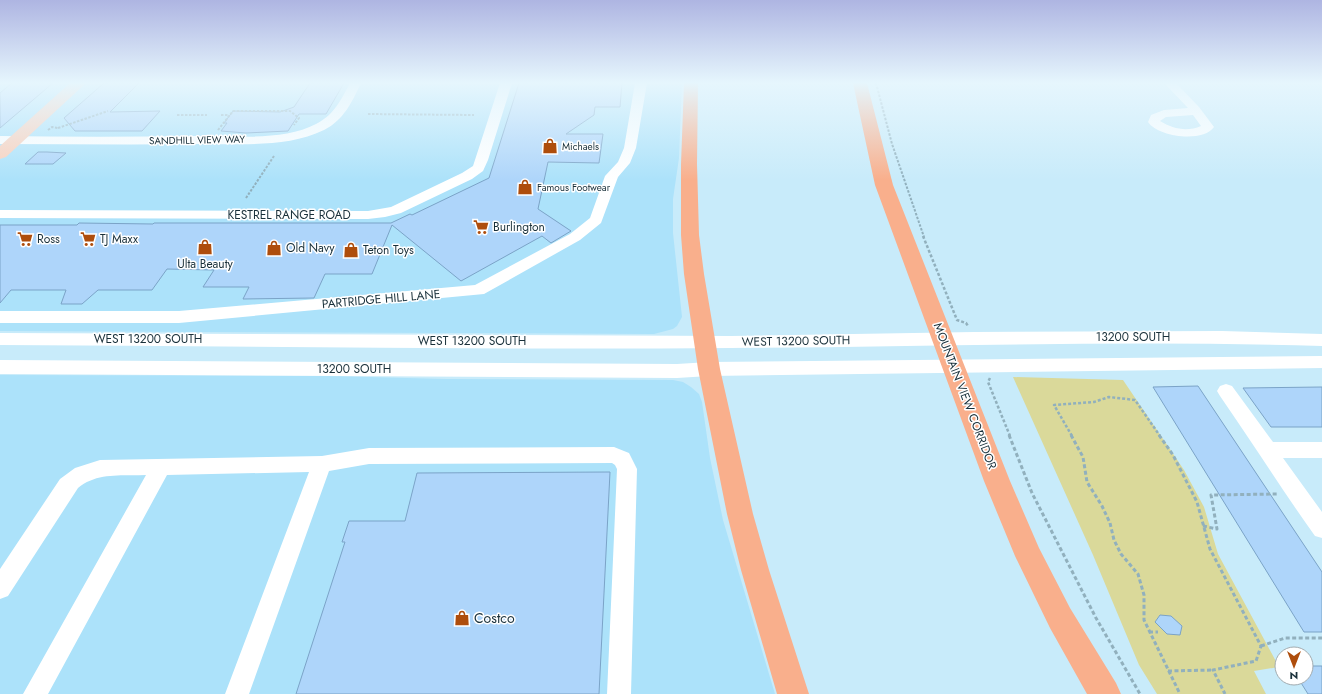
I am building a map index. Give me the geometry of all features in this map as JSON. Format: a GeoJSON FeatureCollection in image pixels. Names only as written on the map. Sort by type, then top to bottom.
{"type":"FeatureCollection","features":[{"type":"Feature","properties":{"kind":"highway"},"geometry":{"type":"LineString","coordinates":[[690,115],[690,235],[694,274],[708,368],[740,514],[757,577],[793,694]]}},
{"type":"Feature","properties":{"kind":"highway","name":"MOUNTAIN VIEW CORRIDOR"},"geometry":{"type":"LineString","coordinates":[[868,115],[884,185],[997,481],[1028,556],[1060,618],[1105,694]]}},
{"type":"Feature","properties":{"kind":"main road"},"geometry":{"type":"LineString","coordinates":[[0,154],[43,115]]}},
{"type":"Feature","properties":{"kind":"street","name":"SANDHILL VIEW WAY"},"geometry":{"type":"LineString","coordinates":[[0,140],[176,141],[199,139],[286,138],[305,133],[331,121],[336,115]]}},
{"type":"Feature","properties":{"kind":"street","name":"KESTREL RANGE ROAD"},"geometry":{"type":"LineString","coordinates":[[0,214],[368,215],[385,213],[396,210],[464,178],[478,168],[482,160],[496,115]]}},
{"type":"Feature","properties":{"kind":"street","name":"PARTRIDGE HILL LANE"},"geometry":{"type":"LineString","coordinates":[[0,317],[179,317],[478,290],[575,237],[596,220],[612,176],[624,163],[630,148],[636,115]]}},
{"type":"Feature","properties":{"kind":"street","name":"13200 SOUTH"},"geometry":{"type":"LineString","coordinates":[[943,338],[1222,337],[1322,340]]}},
{"type":"Feature","properties":{"kind":"street","name":"WEST 13200 SOUTH"},"geometry":{"type":"LineString","coordinates":[[0,339],[705,342],[943,338]]}},
{"type":"Feature","properties":{"kind":"street"},"geometry":{"type":"LineString","coordinates":[[708,368],[1322,362]]}},
{"type":"Feature","properties":{"kind":"street","name":"13200 SOUTH"},"geometry":{"type":"LineString","coordinates":[[0,367],[661,370],[708,368]]}},
{"type":"Feature","properties":{"kind":"street"},"geometry":{"type":"LineString","coordinates":[[1226,391],[1268,450],[1282,474],[1322,529]]}},
{"type":"Feature","properties":{"kind":"street"},"geometry":{"type":"LineString","coordinates":[[1268,450],[1320,452]]}},
{"type":"Feature","properties":{"kind":"street"},"geometry":{"type":"LineString","coordinates":[[0,588],[63,491],[72,480],[86,472],[100,468],[322,464],[369,456],[609,455],[622,460],[627,469],[619,694]]}},
{"type":"Feature","properties":{"kind":"street"},"geometry":{"type":"LineString","coordinates":[[237,694],[322,464]]}},
{"type":"Feature","properties":{"kind":"street"},"geometry":{"type":"LineString","coordinates":[[36,694],[161,467]]}},
{"type":"Feature","properties":{"kind":"path"},"geometry":{"type":"LineString","coordinates":[[58,128],[95,115]]}},
{"type":"Feature","properties":{"kind":"path"},"geometry":{"type":"LineString","coordinates":[[223,133],[216,133],[229,115]]}},
{"type":"Feature","properties":{"kind":"path"},"geometry":{"type":"LineString","coordinates":[[296,115],[303,120]]}},
{"type":"Feature","properties":{"kind":"path"},"geometry":{"type":"LineString","coordinates":[[885,115],[909,201],[957,320],[966,323],[968,327]]}},
{"type":"Feature","properties":{"kind":"path"},"geometry":{"type":"LineString","coordinates":[[293,128],[299,118]]}},
{"type":"Feature","properties":{"kind":"path"},"geometry":{"type":"LineString","coordinates":[[246,198],[274,156]]}},
{"type":"Feature","properties":{"kind":"path"},"geometry":{"type":"LineString","coordinates":[[996,375],[990,378],[988,382],[1032,493],[1096,618],[1140,694]]}},
{"type":"Feature","properties":{"kind":"path"},"geometry":{"type":"LineString","coordinates":[[1180,694],[1144,620],[1144,595],[1138,574],[1120,554],[1114,540],[1110,523],[1102,506],[1087,482],[1083,456],[1054,405],[1094,402],[1109,397],[1135,400],[1173,455],[1197,502],[1210,549],[1262,646]]}},
{"type":"Feature","properties":{"kind":"path"},"geometry":{"type":"LineString","coordinates":[[1203,526],[1217,529],[1211,495],[1280,494]]}},
{"type":"Feature","properties":{"kind":"path"},"geometry":{"type":"LineString","coordinates":[[1149,632],[1158,632]]}},
{"type":"Feature","properties":{"kind":"path"},"geometry":{"type":"LineString","coordinates":[[1168,671],[1213,670],[1256,661],[1262,646],[1285,638],[1322,638]]}},
{"type":"Feature","properties":{"kind":"path"},"geometry":{"type":"LineString","coordinates":[[1213,670],[1225,694]]}},
{"type":"Feature","properties":{"kind":"shaded area"},"geometry":{"type":"Polygon","coordinates":[[[0,115],[681,115],[679,158],[673,199],[673,233],[682,317],[677,326],[673,329],[654,334],[0,331],[0,115]]]}},
{"type":"Feature","properties":{"kind":"shaded area"},"geometry":{"type":"Polygon","coordinates":[[[0,375],[328,376],[446,379],[673,380],[683,382],[699,394],[702,402],[710,458],[723,520],[775,694],[0,694],[0,375]]]}},
{"type":"Feature","properties":{"kind":"shaded area"},"geometry":{"type":"Polygon","coordinates":[[[1013,377],[1123,380],[1184,470],[1204,507],[1218,554],[1274,658],[1274,668],[1254,671],[1266,694],[1157,694],[1139,665],[1093,555],[1013,377]]]}},
{"type":"Feature","properties":{"kind":"building"},"geometry":{"type":"Polygon","coordinates":[[[0,115],[15,115],[0,128],[0,115]]]}},
{"type":"Feature","properties":{"kind":"building"},"geometry":{"type":"Polygon","coordinates":[[[67,115],[156,115],[142,131],[75,131],[64,118],[67,115]]]}},
{"type":"Feature","properties":{"kind":"building"},"geometry":{"type":"Polygon","coordinates":[[[230,115],[298,115],[288,131],[246,133],[221,131],[227,123],[224,123],[230,115]]]}},
{"type":"Feature","properties":{"kind":"building"},"geometry":{"type":"Polygon","coordinates":[[[509,115],[593,115],[566,134],[603,134],[599,163],[548,162],[538,209],[571,231],[551,243],[542,236],[461,281],[392,225],[372,274],[325,274],[314,298],[243,299],[249,287],[203,287],[214,270],[167,269],[152,290],[98,290],[82,304],[61,304],[66,290],[11,290],[0,303],[0,225],[77,225],[79,223],[391,223],[410,214],[412,215],[489,178],[509,115]]]}},
{"type":"Feature","properties":{"kind":"building"},"geometry":{"type":"Polygon","coordinates":[[[38,152],[66,153],[53,164],[25,164],[38,152]]]}},
{"type":"Feature","properties":{"kind":"building"},"geometry":{"type":"Polygon","coordinates":[[[1198,386],[1322,572],[1322,632],[1304,632],[1153,387],[1198,386]]]}},
{"type":"Feature","properties":{"kind":"building"},"geometry":{"type":"Polygon","coordinates":[[[1322,387],[1322,427],[1271,427],[1243,388],[1322,387]]]}},
{"type":"Feature","properties":{"kind":"building","name":"Costco"},"geometry":{"type":"Polygon","coordinates":[[[610,472],[599,694],[296,694],[345,542],[342,542],[349,521],[405,521],[417,473],[610,472]]]}},
{"type":"Feature","properties":{"kind":"building"},"geometry":{"type":"Polygon","coordinates":[[[1160,615],[1171,616],[1182,626],[1180,635],[1167,634],[1155,622],[1160,615]]]}},
{"type":"Feature","properties":{"kind":"building"},"geometry":{"type":"Polygon","coordinates":[[[1314,666],[1322,666],[1322,694],[1308,694],[1303,686],[1314,686],[1314,666]]]}},
{"type":"Feature","properties":{"kind":"place","name":"Michaels"},"geometry":{"type":"Point","coordinates":[550,146]}},
{"type":"Feature","properties":{"kind":"place","name":"Famous Footwear"},"geometry":{"type":"Point","coordinates":[525,187]}},
{"type":"Feature","properties":{"kind":"place","name":"Burlington"},"geometry":{"type":"Point","coordinates":[481,227]}},
{"type":"Feature","properties":{"kind":"place","name":"Ross"},"geometry":{"type":"Point","coordinates":[25,239]}},
{"type":"Feature","properties":{"kind":"place","name":"TJ Maxx"},"geometry":{"type":"Point","coordinates":[88,239]}},
{"type":"Feature","properties":{"kind":"place","name":"Ulta Beauty"},"geometry":{"type":"Point","coordinates":[205,247]}},
{"type":"Feature","properties":{"kind":"place","name":"Old Navy"},"geometry":{"type":"Point","coordinates":[274,248]}},
{"type":"Feature","properties":{"kind":"place","name":"Teton Toys"},"geometry":{"type":"Point","coordinates":[351,250]}},
{"type":"Feature","properties":{"kind":"place","name":"Costco"},"geometry":{"type":"Point","coordinates":[462,618]}}]}
